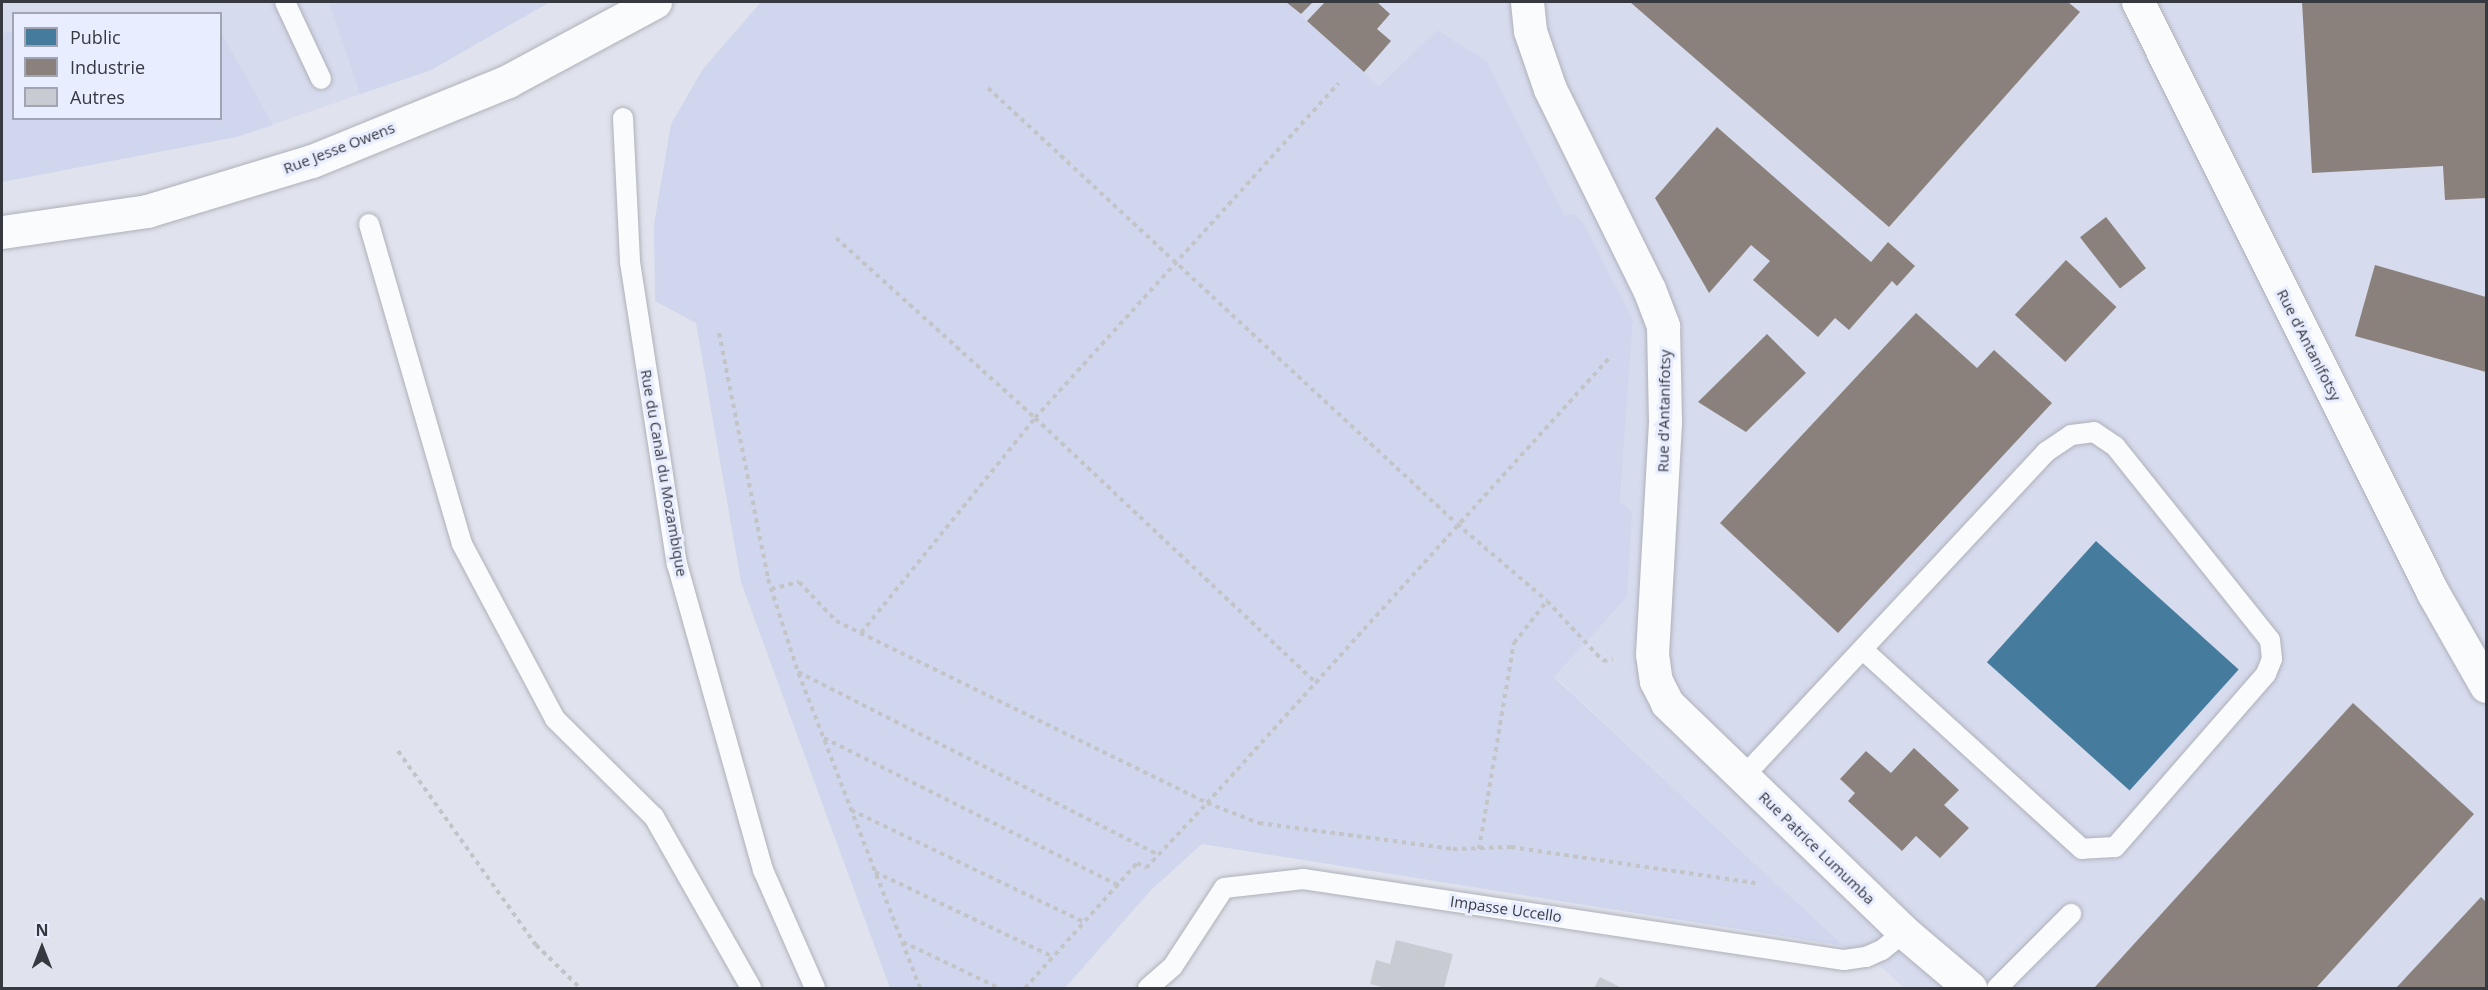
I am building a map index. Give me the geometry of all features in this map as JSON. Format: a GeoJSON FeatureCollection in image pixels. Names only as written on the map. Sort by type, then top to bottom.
{"type":"FeatureCollection","features":[{"type":"Feature","properties":{"kind":"street","name":"Rue Jesse Owens"},"geometry":{"type":"LineString","coordinates":[[2,232],[147,211],[312,161],[508,81],[655,2]]}},
{"type":"Feature","properties":{"kind":"street","name":"Rue d'Antanifotsy"},"geometry":{"type":"LineString","coordinates":[[1527,2],[1530,31],[1550,89],[1649,289],[1663,326],[1665,422],[1652,654],[1656,681],[1667,703]]}},
{"type":"Feature","properties":{"kind":"street","name":"Rue d'Antanifotsy"},"geometry":{"type":"LineString","coordinates":[[2138,2],[2433,593],[2487,686]]}},
{"type":"Feature","properties":{"kind":"street","name":"Rue Patrice Lumumba"},"geometry":{"type":"LineString","coordinates":[[1667,703],[1904,932],[1970,988]]}},
{"type":"Feature","properties":{"kind":"lane"},"geometry":{"type":"LineString","coordinates":[[285,2],[321,79]]}},
{"type":"Feature","properties":{"kind":"lane","name":"Rue du Canal du Mozambique"},"geometry":{"type":"LineString","coordinates":[[622,118],[630,262],[677,564],[763,870],[815,988]]}},
{"type":"Feature","properties":{"kind":"lane"},"geometry":{"type":"LineString","coordinates":[[369,224],[462,544],[555,719],[654,817],[751,988]]}},
{"type":"Feature","properties":{"kind":"lane"},"geometry":{"type":"LineString","coordinates":[[1743,777],[2046,452],[2071,435],[2094,432],[2115,446],[2270,640],[2272,659],[2266,674],[2115,847],[2082,849],[1863,650]]}},
{"type":"Feature","properties":{"kind":"lane","name":"Impasse Uccello"},"geometry":{"type":"LineString","coordinates":[[1148,988],[1173,966],[1224,888],[1303,879],[1844,960],[1866,957],[1882,950],[1904,932]]}},
{"type":"Feature","properties":{"kind":"lane"},"geometry":{"type":"LineString","coordinates":[[1997,988],[2071,914]]}},
{"type":"Feature","properties":{"kind":"path"},"geometry":{"type":"LineString","coordinates":[[861,633],[1035,418],[1339,83]]}},
{"type":"Feature","properties":{"kind":"path"},"geometry":{"type":"LineString","coordinates":[[988,88],[1457,524],[1547,602],[1603,661],[1652,654]]}},
{"type":"Feature","properties":{"kind":"path"},"geometry":{"type":"LineString","coordinates":[[836,238],[1035,418],[1316,683]]}},
{"type":"Feature","properties":{"kind":"path"},"geometry":{"type":"LineString","coordinates":[[719,333],[771,589],[798,672],[920,988]]}},
{"type":"Feature","properties":{"kind":"path"},"geometry":{"type":"LineString","coordinates":[[1025,988],[1137,863],[1146,868],[1207,804],[1457,524],[1611,356]]}},
{"type":"Feature","properties":{"kind":"path"},"geometry":{"type":"LineString","coordinates":[[771,589],[799,582],[836,621],[1207,804],[1259,823],[1453,849],[1511,847],[1755,883]]}},
{"type":"Feature","properties":{"kind":"path"},"geometry":{"type":"LineString","coordinates":[[1479,849],[1514,643],[1547,602]]}},
{"type":"Feature","properties":{"kind":"path"},"geometry":{"type":"LineString","coordinates":[[798,672],[1158,855]]}},
{"type":"Feature","properties":{"kind":"path"},"geometry":{"type":"LineString","coordinates":[[824,738],[1118,885]]}},
{"type":"Feature","properties":{"kind":"path"},"geometry":{"type":"LineString","coordinates":[[398,751],[536,945],[580,988]]}},
{"type":"Feature","properties":{"kind":"path"},"geometry":{"type":"LineString","coordinates":[[851,810],[1084,922]]}},
{"type":"Feature","properties":{"kind":"path"},"geometry":{"type":"LineString","coordinates":[[875,872],[1053,957]]}},
{"type":"Feature","properties":{"kind":"path"},"geometry":{"type":"LineString","coordinates":[[902,942],[999,988]]}},
{"type":"Feature","properties":{"kind":"shaded area"},"geometry":{"type":"Polygon","coordinates":[[[2,2],[550,2],[431,70],[236,137],[2,182],[2,2]]]}},
{"type":"Feature","properties":{"kind":"shaded area"},"geometry":{"type":"Polygon","coordinates":[[[329,2],[550,2],[431,70],[360,94],[329,2]]]}},
{"type":"Feature","properties":{"kind":"shaded area"},"geometry":{"type":"Polygon","coordinates":[[[761,2],[1286,2],[1379,86],[1437,30],[1487,61],[1565,216],[1574,214],[1582,221],[1633,320],[1620,502],[1632,512],[1627,597],[1554,677],[1844,946],[1202,844],[1151,890],[1065,988],[890,988],[741,582],[696,323],[655,301],[654,224],[671,124],[703,69],[761,2]]]}},
{"type":"Feature","properties":{"kind":"shaded area"},"geometry":{"type":"Polygon","coordinates":[[[1286,2],[2486,2],[2486,988],[1904,988],[1880,966],[1844,946],[1554,676],[1627,597],[1620,503],[1633,320],[1565,216],[1487,61],[1437,30],[1379,86],[1286,2]]]}},
{"type":"Feature","properties":{"kind":"shaded area"},"geometry":{"type":"Polygon","coordinates":[[[12,32],[12,120],[222,120],[222,34],[273,125],[236,137],[2,182],[2,33],[12,32]]]}},
{"type":"Feature","properties":{"kind":"building: Public"},"geometry":{"type":"Polygon","coordinates":[[[2096,541],[2239,669],[2130,791],[1987,662],[2096,541]]]}},
{"type":"Feature","properties":{"kind":"building: Industrie"},"geometry":{"type":"Polygon","coordinates":[[[1286,2],[1313,2],[1301,14],[1286,2]]]}},
{"type":"Feature","properties":{"kind":"building: Industrie"},"geometry":{"type":"Polygon","coordinates":[[[1325,2],[1377,2],[1390,14],[1377,29],[1391,41],[1364,72],[1307,21],[1325,2]]]}},
{"type":"Feature","properties":{"kind":"building: Industrie"},"geometry":{"type":"Polygon","coordinates":[[[1630,2],[2068,2],[2080,12],[1889,227],[1630,2]]]}},
{"type":"Feature","properties":{"kind":"building: Industrie"},"geometry":{"type":"Polygon","coordinates":[[[2302,2],[2486,2],[2486,198],[2445,200],[2443,166],[2312,173],[2302,2]]]}},
{"type":"Feature","properties":{"kind":"building: Industrie"},"geometry":{"type":"Polygon","coordinates":[[[1717,127],[1871,262],[1888,242],[1915,266],[1897,286],[1892,281],[1849,330],[1835,318],[1818,337],[1753,280],[1770,261],[1751,245],[1709,293],[1655,198],[1717,127]]]}},
{"type":"Feature","properties":{"kind":"building: Industrie"},"geometry":{"type":"Polygon","coordinates":[[[2106,217],[2146,268],[2120,289],[2080,237],[2106,217]]]}},
{"type":"Feature","properties":{"kind":"building: Industrie"},"geometry":{"type":"Polygon","coordinates":[[[2066,260],[2116,307],[2065,362],[2015,315],[2066,260]]]}},
{"type":"Feature","properties":{"kind":"building: Industrie"},"geometry":{"type":"Polygon","coordinates":[[[2375,265],[2486,297],[2486,372],[2355,336],[2375,265]]]}},
{"type":"Feature","properties":{"kind":"building: Industrie"},"geometry":{"type":"Polygon","coordinates":[[[1916,313],[1977,368],[1994,350],[2052,403],[1838,633],[1720,523],[1916,313]]]}},
{"type":"Feature","properties":{"kind":"building: Industrie"},"geometry":{"type":"Polygon","coordinates":[[[1767,334],[1806,373],[1746,432],[1698,402],[1767,334]]]}},
{"type":"Feature","properties":{"kind":"building: Industrie"},"geometry":{"type":"Polygon","coordinates":[[[2353,703],[2474,814],[2316,988],[2094,988],[2353,703]]]}},
{"type":"Feature","properties":{"kind":"building: Industrie"},"geometry":{"type":"Polygon","coordinates":[[[1914,748],[1959,790],[1944,805],[1969,828],[1940,858],[1916,836],[1902,851],[1848,801],[1855,793],[1840,779],[1866,751],[1891,773],[1914,748]]]}},
{"type":"Feature","properties":{"kind":"building: Industrie"},"geometry":{"type":"Polygon","coordinates":[[[2481,897],[2486,902],[2486,988],[2396,988],[2481,897]]]}},
{"type":"Feature","properties":{"kind":"building: Autres"},"geometry":{"type":"Polygon","coordinates":[[[1396,940],[1453,954],[1444,988],[1386,988],[1370,984],[1376,960],[1390,964],[1396,940]]]}},
{"type":"Feature","properties":{"kind":"building: Autres"},"geometry":{"type":"Polygon","coordinates":[[[1600,977],[1622,988],[1594,988],[1600,977]]]}}]}
